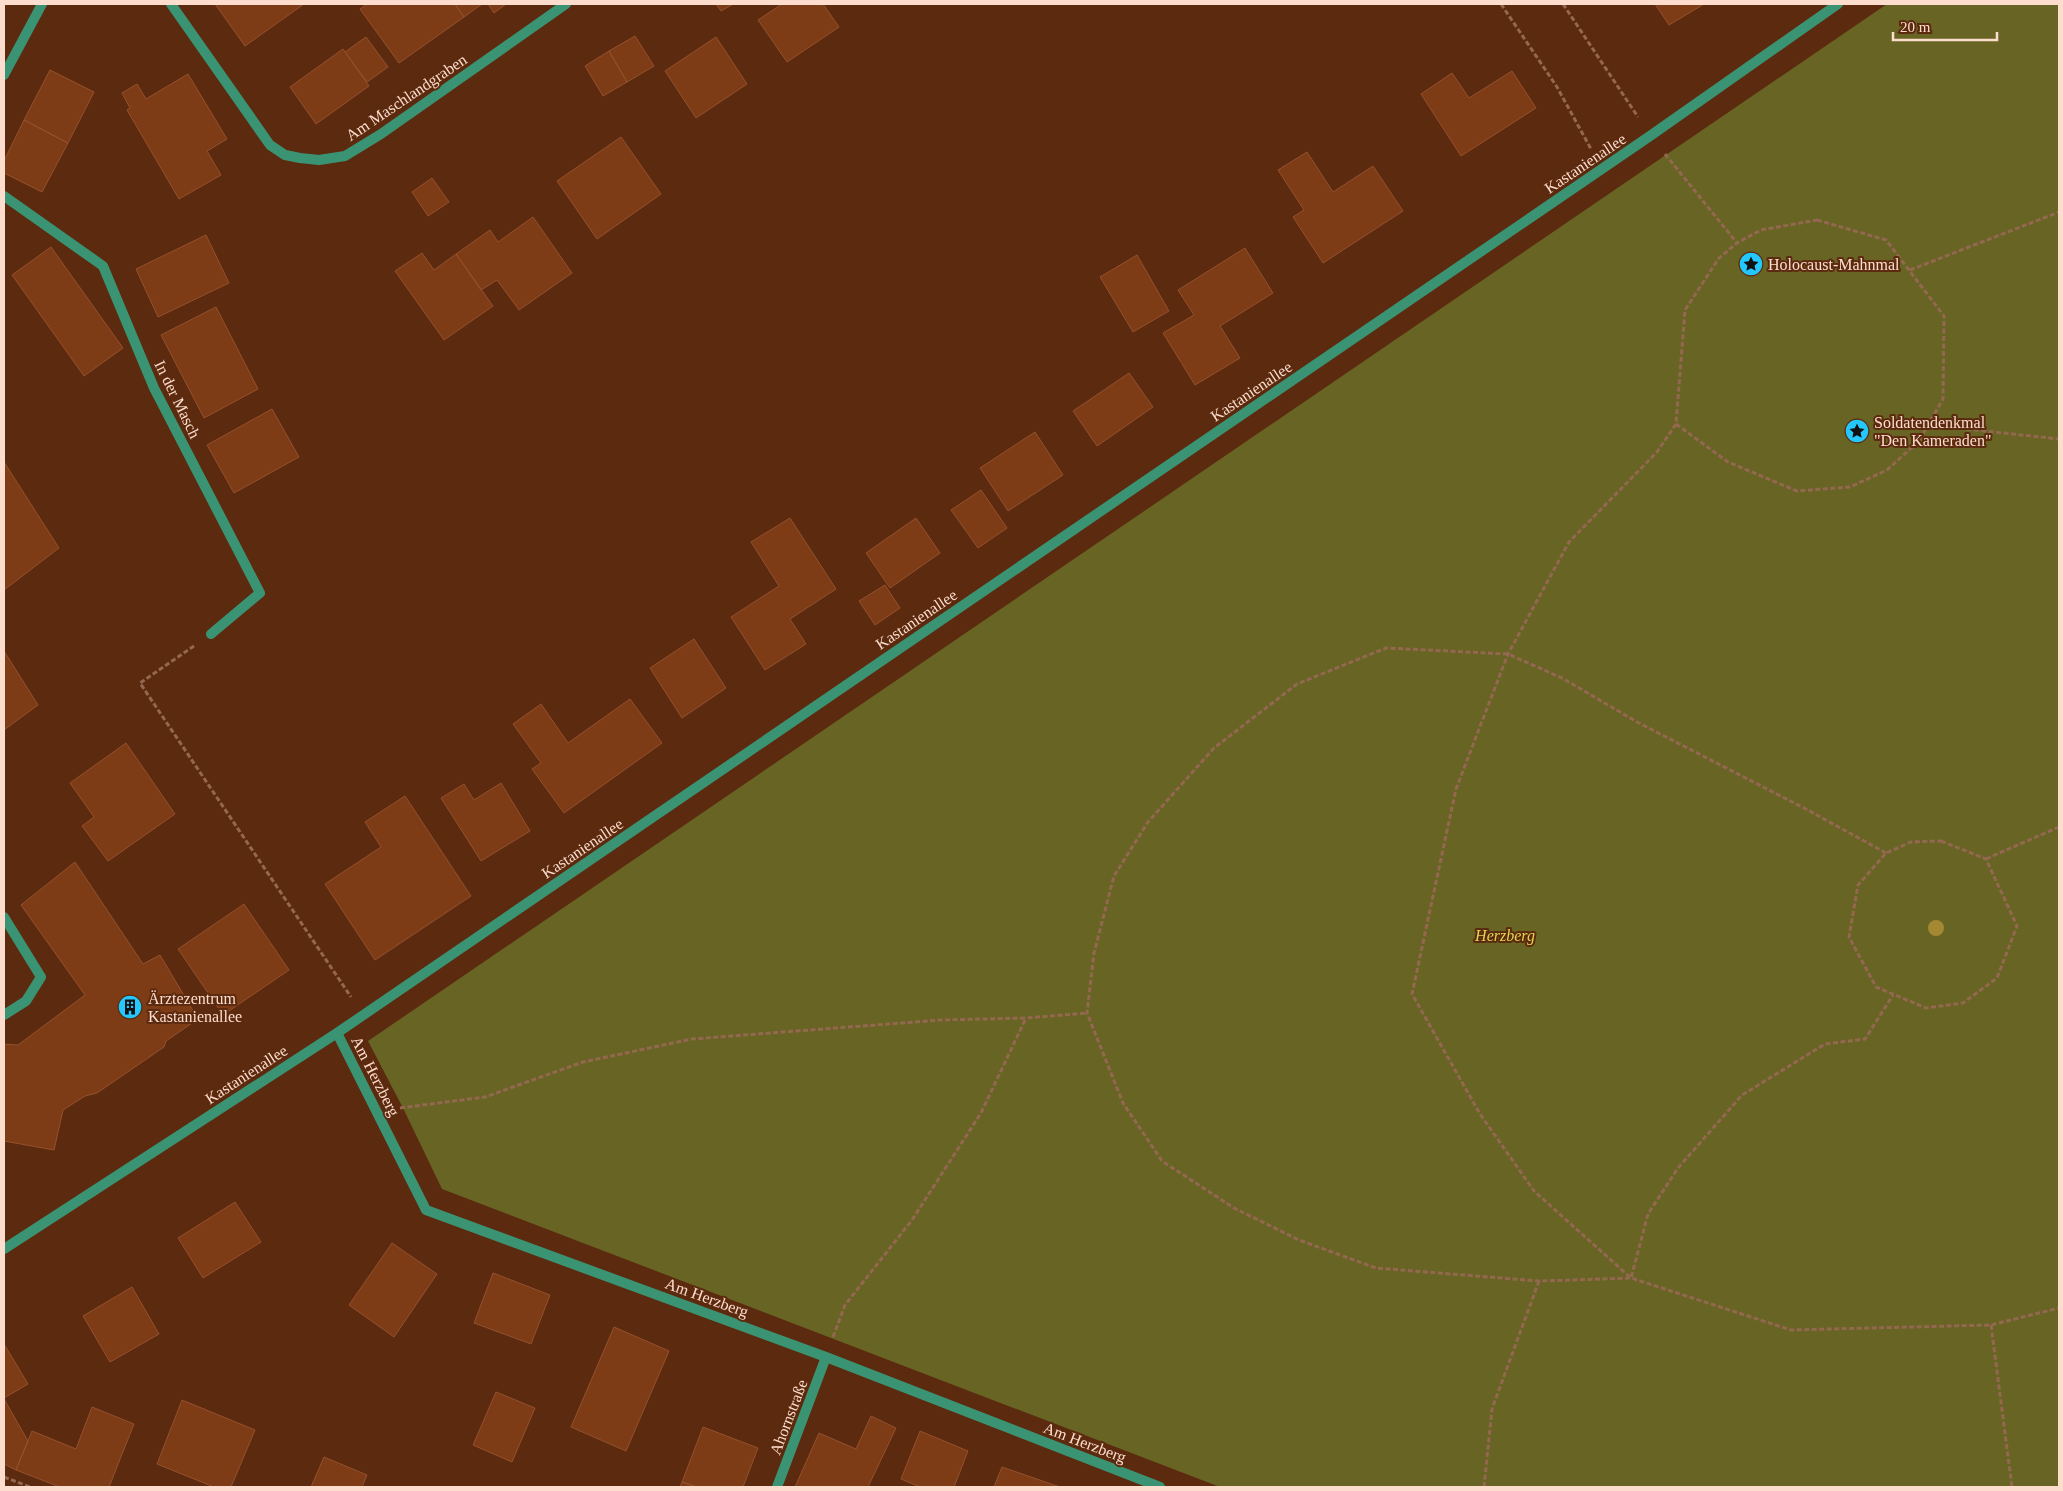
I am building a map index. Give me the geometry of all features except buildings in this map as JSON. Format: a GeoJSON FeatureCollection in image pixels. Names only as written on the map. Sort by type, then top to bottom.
{"type":"FeatureCollection","features":[{"type":"Feature","properties":{"kind":"street"},"geometry":{"type":"LineString","coordinates":[[4,76],[42,4]]}},
{"type":"Feature","properties":{"kind":"street","name":"Am Maschlandgraben"},"geometry":{"type":"LineString","coordinates":[[171,4],[270,145],[285,155],[319,160],[345,156],[381,134],[566,4]]}},
{"type":"Feature","properties":{"kind":"street","name":"Kastanienallee"},"geometry":{"type":"LineString","coordinates":[[4,1249],[337,1033],[1650,136],[1838,4]]}},
{"type":"Feature","properties":{"kind":"street","name":"In der Masch"},"geometry":{"type":"LineString","coordinates":[[4,196],[103,266],[154,388],[260,592],[210,634]]}},
{"type":"Feature","properties":{"kind":"street"},"geometry":{"type":"LineString","coordinates":[[4,917],[41,977],[26,1001],[4,1015]]}},
{"type":"Feature","properties":{"kind":"street","name":"Am Herzberg"},"geometry":{"type":"LineString","coordinates":[[337,1033],[426,1210],[826,1357],[1160,1487]]}},
{"type":"Feature","properties":{"kind":"street","name":"Ahornstraße"},"geometry":{"type":"LineString","coordinates":[[777,1487],[826,1357]]}},
{"type":"Feature","properties":{"kind":"path"},"geometry":{"type":"LineString","coordinates":[[1501,4],[1556,87],[1603,168]]}},
{"type":"Feature","properties":{"kind":"path"},"geometry":{"type":"LineString","coordinates":[[1563,4],[1650,136],[1737,243]]}},
{"type":"Feature","properties":{"kind":"path"},"geometry":{"type":"LineString","coordinates":[[1910,270],[2059,212]]}},
{"type":"Feature","properties":{"kind":"path"},"geometry":{"type":"LineString","coordinates":[[1632,1278],[1534,1191],[1480,1114],[1412,994],[1456,789],[1508,654],[1569,542],[1657,452],[1676,424],[1685,310],[1718,258],[1737,243],[1761,230],[1817,220],[1886,240],[1944,316],[1942,399],[1929,425],[1919,442],[1887,470],[1850,487],[1797,491],[1728,462],[1676,424]]}},
{"type":"Feature","properties":{"kind":"path"},"geometry":{"type":"LineString","coordinates":[[1929,425],[2059,439]]}},
{"type":"Feature","properties":{"kind":"path"},"geometry":{"type":"LineString","coordinates":[[210,634],[140,683],[363,1015]]}},
{"type":"Feature","properties":{"kind":"path"},"geometry":{"type":"LineString","coordinates":[[1886,854],[1804,808],[1637,722],[1562,678],[1508,654],[1386,648],[1297,684],[1214,748],[1148,822],[1114,876],[1094,953],[1086,1013],[1123,1103],[1162,1162],[1234,1208],[1300,1240],[1376,1268],[1539,1281],[1632,1278],[1791,1330],[1991,1325],[2059,1308]]}},
{"type":"Feature","properties":{"kind":"path"},"geometry":{"type":"LineString","coordinates":[[1986,859],[2059,827]]}},
{"type":"Feature","properties":{"kind":"path"},"geometry":{"type":"LineString","coordinates":[[1941,841],[1986,859],[2017,926],[1997,978],[1964,1003],[1926,1008],[1876,987],[1849,936],[1858,885],[1886,854],[1911,842],[1941,841]]}},
{"type":"Feature","properties":{"kind":"path"},"geometry":{"type":"LineString","coordinates":[[1632,1278],[1648,1214],[1678,1168],[1742,1096],[1825,1044],[1865,1039],[1892,995]]}},
{"type":"Feature","properties":{"kind":"path"},"geometry":{"type":"LineString","coordinates":[[378,1112],[486,1096],[583,1062],[692,1039],[940,1020],[1026,1018],[1086,1013]]}},
{"type":"Feature","properties":{"kind":"path"},"geometry":{"type":"LineString","coordinates":[[826,1357],[845,1306],[912,1220],[982,1113],[1026,1018]]}},
{"type":"Feature","properties":{"kind":"path"},"geometry":{"type":"LineString","coordinates":[[1484,1487],[1492,1408],[1539,1281]]}},
{"type":"Feature","properties":{"kind":"path"},"geometry":{"type":"LineString","coordinates":[[1991,1325],[2012,1487]]}},
{"type":"Feature","properties":{"kind":"path"},"geometry":{"type":"LineString","coordinates":[[4,1477],[30,1487]]}},
{"type":"Feature","properties":{"kind":"green space","name":"Herzberg"},"geometry":{"type":"Polygon","coordinates":[[[1887,4],[2059,4],[2059,1487],[1220,1487],[442,1189],[368,1041],[1887,4]]]}},
{"type":"Feature","properties":{"kind":"place","name":"Holocaust-Mahnmal"},"geometry":{"type":"Point","coordinates":[1751,264]}},
{"type":"Feature","properties":{"kind":"place","name":"Soldatendenkmal \"Den Kameraden\""},"geometry":{"type":"Point","coordinates":[1857,431]}},
{"type":"Feature","properties":{"kind":"place","name":"Ärztezentrum Kastanienallee"},"geometry":{"type":"Point","coordinates":[130,1007]}}]}
